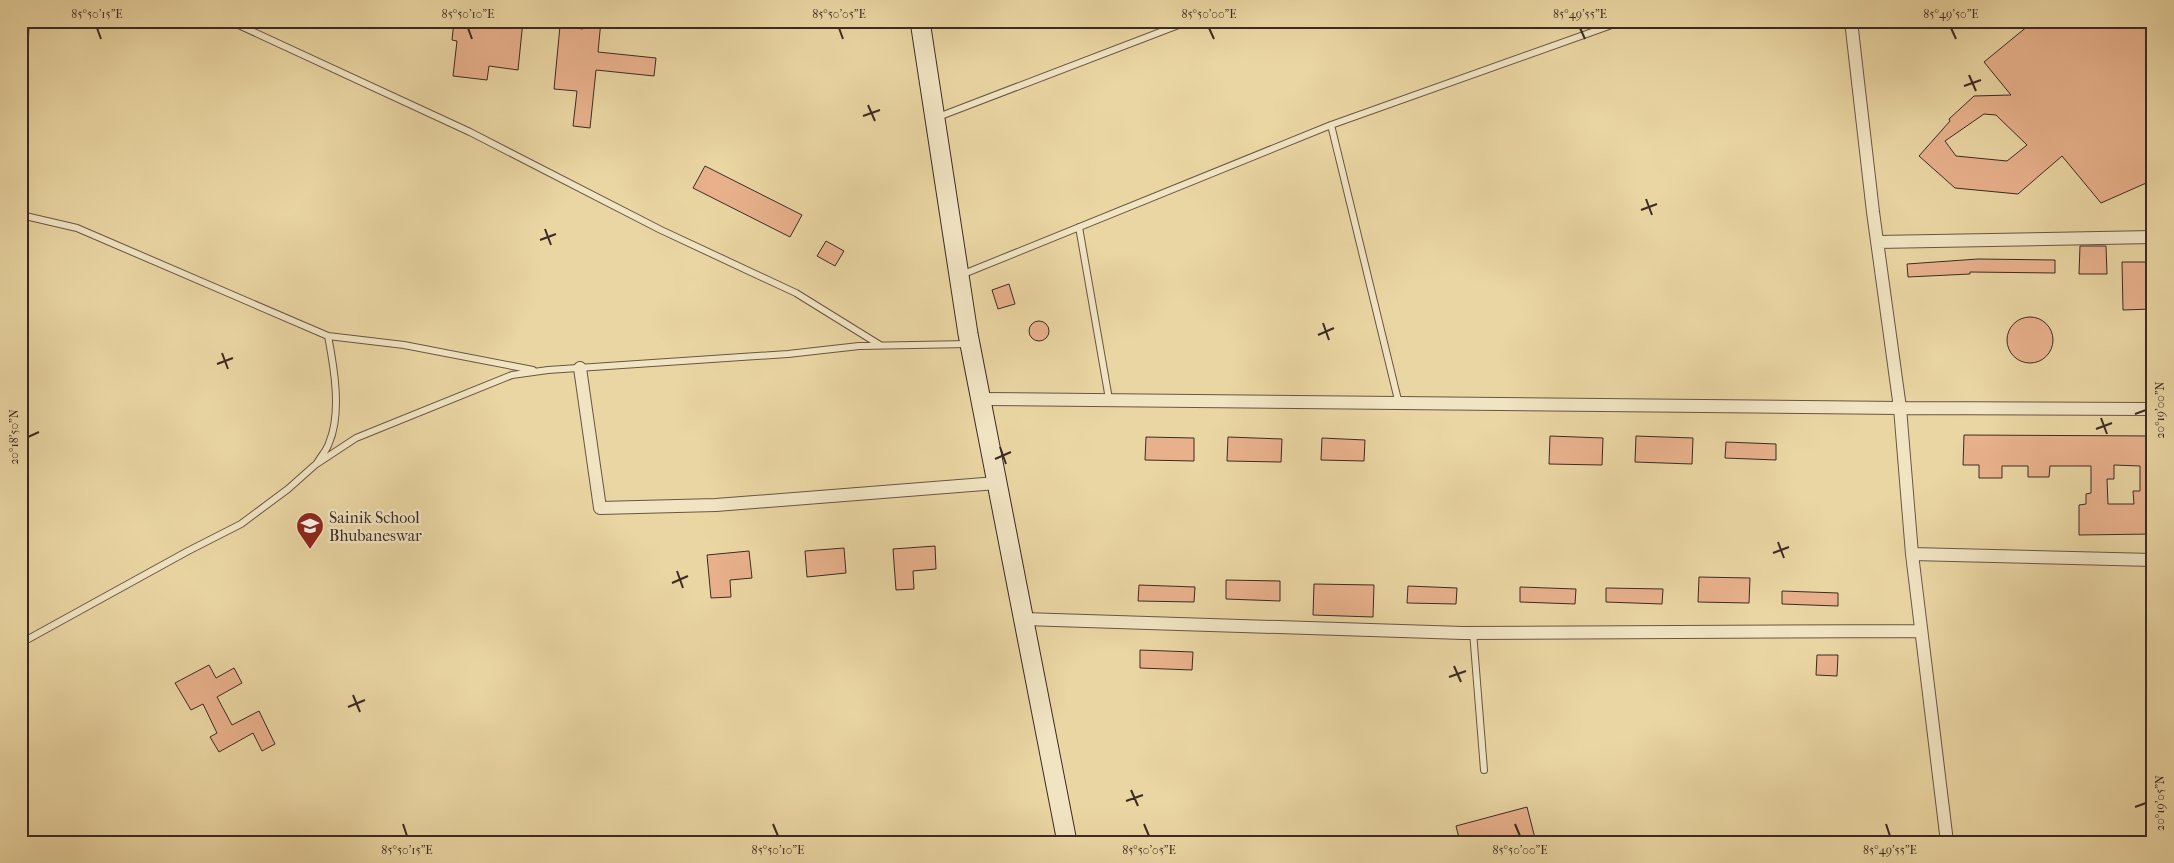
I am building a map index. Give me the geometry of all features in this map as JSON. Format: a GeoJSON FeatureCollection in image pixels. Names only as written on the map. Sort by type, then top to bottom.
{"type":"FeatureCollection","features":[{"type":"Feature","properties":{"kind":"street"},"geometry":{"type":"LineString","coordinates":[[920,21],[970,344],[1068,842]]}},
{"type":"Feature","properties":{"kind":"street"},"geometry":{"type":"LineString","coordinates":[[1850,21],[1877,242],[1900,408],[1912,554],[1946,842]]}},
{"type":"Feature","properties":{"kind":"street"},"geometry":{"type":"LineString","coordinates":[[1877,242],[2153,237]]}},
{"type":"Feature","properties":{"kind":"street"},"geometry":{"type":"LineString","coordinates":[[580,368],[600,508],[716,505],[997,483]]}},
{"type":"Feature","properties":{"kind":"street"},"geometry":{"type":"LineString","coordinates":[[981,399],[2153,409]]}},
{"type":"Feature","properties":{"kind":"street"},"geometry":{"type":"LineString","coordinates":[[1912,554],[2153,560]]}},
{"type":"Feature","properties":{"kind":"street"},"geometry":{"type":"LineString","coordinates":[[1024,619],[1473,632],[1921,631]]}},
{"type":"Feature","properties":{"kind":"lane"},"geometry":{"type":"LineString","coordinates":[[21,103],[26,21]]}},
{"type":"Feature","properties":{"kind":"lane"},"geometry":{"type":"LineString","coordinates":[[230,21],[470,132],[661,230],[796,294],[881,346]]}},
{"type":"Feature","properties":{"kind":"lane"},"geometry":{"type":"LineString","coordinates":[[935,118],[1189,21]]}},
{"type":"Feature","properties":{"kind":"lane"},"geometry":{"type":"LineString","coordinates":[[959,276],[1331,125],[1623,21]]}},
{"type":"Feature","properties":{"kind":"lane"},"geometry":{"type":"LineString","coordinates":[[1331,125],[1399,404]]}},
{"type":"Feature","properties":{"kind":"lane"},"geometry":{"type":"LineString","coordinates":[[21,215],[77,228],[328,336],[404,345],[538,371]]}},
{"type":"Feature","properties":{"kind":"lane"},"geometry":{"type":"LineString","coordinates":[[1079,227],[1109,399]]}},
{"type":"Feature","properties":{"kind":"lane"},"geometry":{"type":"LineString","coordinates":[[315,465],[330,443],[336,405],[334,367],[328,336]]}},
{"type":"Feature","properties":{"kind":"lane"},"geometry":{"type":"LineString","coordinates":[[21,643],[241,524],[288,490],[315,465],[356,438],[512,375],[538,371],[881,346],[970,344]]}},
{"type":"Feature","properties":{"kind":"lane"},"geometry":{"type":"LineString","coordinates":[[1473,632],[1484,770]]}},
{"type":"Feature","properties":{"kind":"building"},"geometry":{"type":"Polygon","coordinates":[[[454,21],[523,21],[518,70],[489,66],[487,80],[453,76],[457,41],[452,40],[454,21]]]}},
{"type":"Feature","properties":{"kind":"building"},"geometry":{"type":"Polygon","coordinates":[[[584,21],[601,21],[598,52],[656,58],[654,76],[596,70],[590,128],[573,126],[577,91],[554,89],[560,26],[583,29],[584,21]]]}},
{"type":"Feature","properties":{"kind":"building"},"geometry":{"type":"Polygon","coordinates":[[[2034,21],[2153,21],[2153,180],[2101,203],[2062,156],[2018,194],[1955,188],[1919,156],[1950,121],[1949,119],[1974,96],[2011,95],[1984,62],[2034,21]],[[1984,114],[1945,141],[1956,156],[2007,161],[2027,145],[1996,115],[1984,114]]]}},
{"type":"Feature","properties":{"kind":"building"},"geometry":{"type":"Polygon","coordinates":[[[705,166],[802,215],[790,237],[693,188],[705,166]]]}},
{"type":"Feature","properties":{"kind":"building"},"geometry":{"type":"Polygon","coordinates":[[[826,241],[844,251],[835,266],[817,256],[826,241]]]}},
{"type":"Feature","properties":{"kind":"building"},"geometry":{"type":"Polygon","coordinates":[[[2080,246],[2106,246],[2107,274],[2079,274],[2080,246]]]}},
{"type":"Feature","properties":{"kind":"building"},"geometry":{"type":"Polygon","coordinates":[[[1978,259],[2055,260],[2055,273],[1970,272],[1970,274],[1908,277],[1907,264],[1978,259]]]}},
{"type":"Feature","properties":{"kind":"building"},"geometry":{"type":"Polygon","coordinates":[[[2122,262],[2151,262],[2152,309],[2123,310],[2122,262]]]}},
{"type":"Feature","properties":{"kind":"building"},"geometry":{"type":"Polygon","coordinates":[[[1009,284],[1015,304],[998,309],[992,290],[1009,284]]]}},
{"type":"Feature","properties":{"kind":"building"},"geometry":{"type":"Polygon","coordinates":[[[2030,317],[2043,321],[2049,327],[2053,340],[2049,353],[2043,359],[2030,363],[2017,359],[2011,353],[2007,340],[2011,327],[2017,321],[2030,317]]]}},
{"type":"Feature","properties":{"kind":"building"},"geometry":{"type":"Polygon","coordinates":[[[1039,321],[1046,324],[1049,331],[1046,338],[1039,341],[1032,338],[1029,331],[1032,324],[1039,321]]]}},
{"type":"Feature","properties":{"kind":"building"},"geometry":{"type":"Polygon","coordinates":[[[1964,435],[2153,436],[2153,534],[2079,535],[2079,505],[2086,504],[2086,494],[2091,493],[2091,466],[2050,466],[2049,477],[2028,477],[2028,466],[2002,466],[2002,478],[1979,478],[1979,465],[1963,465],[1964,435]],[[2114,465],[2114,479],[2107,479],[2108,504],[2134,504],[2133,491],[2140,491],[2140,466],[2114,465]]]}},
{"type":"Feature","properties":{"kind":"building"},"geometry":{"type":"Polygon","coordinates":[[[1550,436],[1603,438],[1602,465],[1549,464],[1550,436]]]}},
{"type":"Feature","properties":{"kind":"building"},"geometry":{"type":"Polygon","coordinates":[[[1636,436],[1693,438],[1692,464],[1635,462],[1636,436]]]}},
{"type":"Feature","properties":{"kind":"building"},"geometry":{"type":"Polygon","coordinates":[[[1146,437],[1194,438],[1194,461],[1145,460],[1146,437]]]}},
{"type":"Feature","properties":{"kind":"building"},"geometry":{"type":"Polygon","coordinates":[[[1228,437],[1282,439],[1281,462],[1227,461],[1228,437]]]}},
{"type":"Feature","properties":{"kind":"building"},"geometry":{"type":"Polygon","coordinates":[[[1322,438],[1365,440],[1364,461],[1321,460],[1322,438]]]}},
{"type":"Feature","properties":{"kind":"building"},"geometry":{"type":"Polygon","coordinates":[[[1726,442],[1776,444],[1776,460],[1725,458],[1726,442]]]}},
{"type":"Feature","properties":{"kind":"building"},"geometry":{"type":"Polygon","coordinates":[[[935,546],[936,569],[913,571],[914,589],[896,590],[893,549],[935,546]]]}},
{"type":"Feature","properties":{"kind":"building"},"geometry":{"type":"Polygon","coordinates":[[[844,548],[846,573],[807,577],[805,551],[844,548]]]}},
{"type":"Feature","properties":{"kind":"building"},"geometry":{"type":"Polygon","coordinates":[[[749,551],[752,578],[730,580],[731,597],[711,598],[707,555],[749,551]]]}},
{"type":"Feature","properties":{"kind":"building"},"geometry":{"type":"Polygon","coordinates":[[[1699,577],[1750,578],[1749,603],[1698,602],[1699,577]]]}},
{"type":"Feature","properties":{"kind":"building"},"geometry":{"type":"Polygon","coordinates":[[[1226,580],[1280,581],[1280,601],[1226,599],[1226,580]]]}},
{"type":"Feature","properties":{"kind":"building"},"geometry":{"type":"Polygon","coordinates":[[[1314,584],[1374,585],[1373,617],[1313,615],[1314,584]]]}},
{"type":"Feature","properties":{"kind":"building"},"geometry":{"type":"Polygon","coordinates":[[[1139,585],[1195,587],[1194,602],[1138,601],[1139,585]]]}},
{"type":"Feature","properties":{"kind":"building"},"geometry":{"type":"Polygon","coordinates":[[[1408,586],[1457,588],[1456,604],[1407,603],[1408,586]]]}},
{"type":"Feature","properties":{"kind":"building"},"geometry":{"type":"Polygon","coordinates":[[[1520,587],[1576,589],[1575,604],[1520,602],[1520,587]]]}},
{"type":"Feature","properties":{"kind":"building"},"geometry":{"type":"Polygon","coordinates":[[[1606,588],[1663,589],[1662,604],[1606,602],[1606,588]]]}},
{"type":"Feature","properties":{"kind":"building"},"geometry":{"type":"Polygon","coordinates":[[[1782,591],[1838,593],[1838,606],[1782,604],[1782,591]]]}},
{"type":"Feature","properties":{"kind":"building"},"geometry":{"type":"Polygon","coordinates":[[[1140,650],[1193,652],[1192,670],[1140,668],[1140,650]]]}},
{"type":"Feature","properties":{"kind":"building"},"geometry":{"type":"Polygon","coordinates":[[[1817,655],[1838,655],[1837,676],[1816,675],[1817,655]]]}},
{"type":"Feature","properties":{"kind":"building"},"geometry":{"type":"Polygon","coordinates":[[[209,665],[216,678],[234,668],[242,683],[217,697],[232,725],[259,711],[275,744],[262,751],[253,733],[219,752],[210,737],[217,733],[203,704],[191,710],[175,683],[209,665]]]}},
{"type":"Feature","properties":{"kind":"building"},"geometry":{"type":"Polygon","coordinates":[[[1527,807],[1536,842],[1460,842],[1456,826],[1527,807]]]}},
{"type":"Feature","properties":{"kind":"place","name":"Sainik School Bhubaneswar"},"geometry":{"type":"Point","coordinates":[310,550]}}]}
